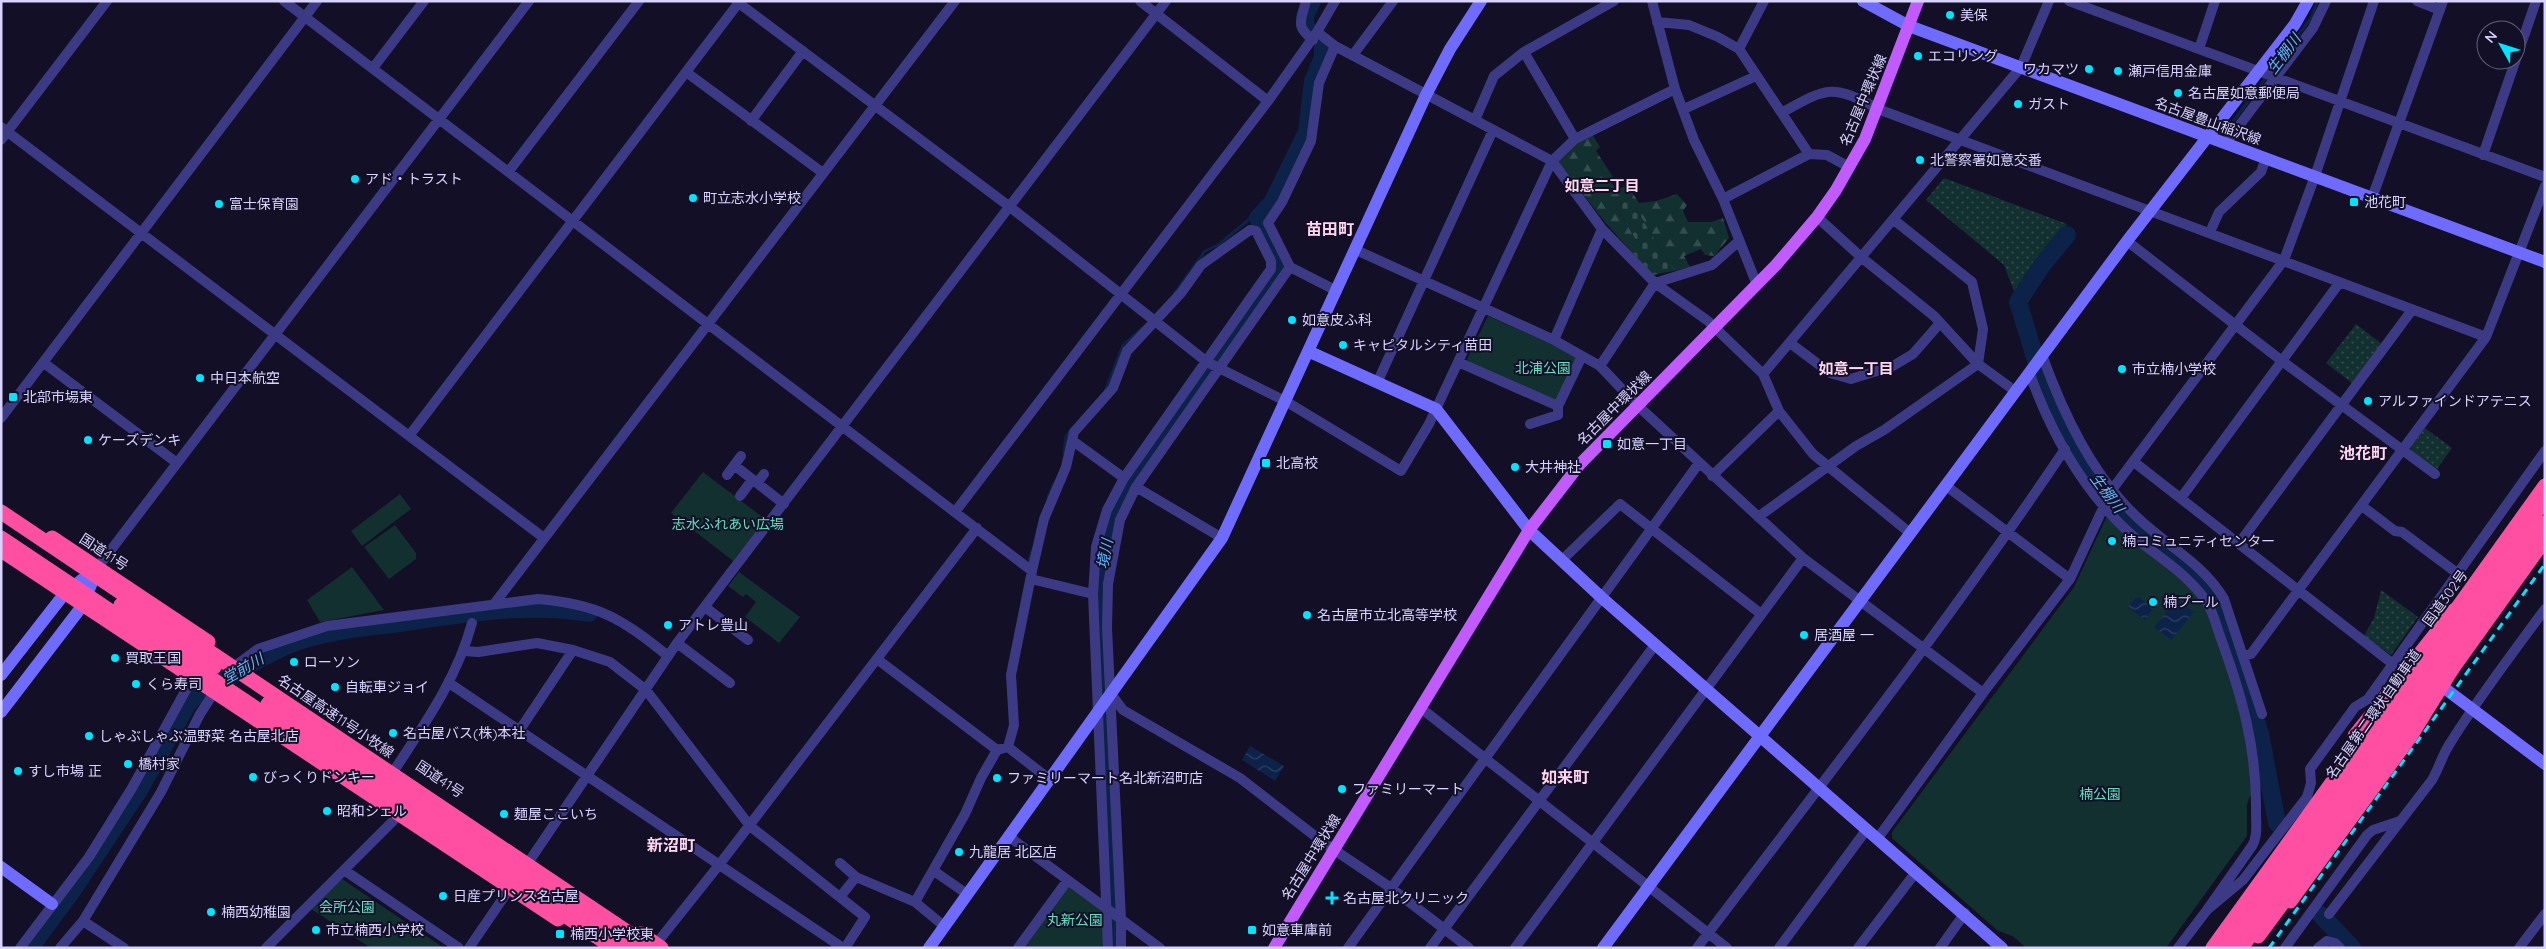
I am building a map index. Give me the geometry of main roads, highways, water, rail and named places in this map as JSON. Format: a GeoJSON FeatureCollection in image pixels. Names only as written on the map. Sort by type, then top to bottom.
{"type":"FeatureCollection","features":[{"type":"Feature","properties":{"kind":"highway","name":"国道302号"},"geometry":{"type":"LineString","coordinates":[[2213,948],[2545,486]]}},
{"type":"Feature","properties":{"kind":"highway","name":"名古屋第二環状自動車道"},"geometry":{"type":"LineString","coordinates":[[2241,948],[2524,540],[2545,499]]}},
{"type":"Feature","properties":{"kind":"highway","name":"国道41号"},"geometry":{"type":"LineString","coordinates":[[1,504],[98,567],[656,947]]}},
{"type":"Feature","properties":{"kind":"highway","name":"名古屋高速11号小牧線"},"geometry":{"type":"LineString","coordinates":[[1,512],[444,809],[656,947]]}},
{"type":"Feature","properties":{"kind":"highway","name":"名古屋第二環状自動車道"},"geometry":{"type":"LineString","coordinates":[[2226,948],[2524,540],[2545,523]]}},
{"type":"Feature","properties":{"kind":"highway"},"geometry":{"type":"LineString","coordinates":[[1,524],[268,704],[318,734],[431,809],[444,809]]}},
{"type":"Feature","properties":{"kind":"highway"},"geometry":{"type":"LineString","coordinates":[[1,538],[614,948]]}},
{"type":"Feature","properties":{"kind":"highway"},"geometry":{"type":"LineString","coordinates":[[2250,948],[2545,539]]}},
{"type":"Feature","properties":{"kind":"highway"},"geometry":{"type":"LineString","coordinates":[[2208,948],[2293,827],[2308,800],[2355,736],[2437,631],[2524,540]]}},
{"type":"Feature","properties":{"kind":"highway"},"geometry":{"type":"LineString","coordinates":[[2256,948],[2411,735],[2524,540]]}},
{"type":"Feature","properties":{"kind":"highway"},"geometry":{"type":"LineString","coordinates":[[1,550],[602,948]]}},
{"type":"Feature","properties":{"kind":"highway"},"geometry":{"type":"LineString","coordinates":[[205,684],[312,750],[416,819],[430,816],[631,948]]}},
{"type":"Feature","properties":{"kind":"main road","name":"名古屋中環状線"},"geometry":{"type":"LineString","coordinates":[[1274,948],[1529,530],[1580,464],[1757,285],[1817,217],[1865,139],[1918,1]]}},
{"type":"Feature","properties":{"kind":"water"},"geometry":{"type":"Polygon","coordinates":[[[2137,596],[2153,609],[2145,620],[2128,607],[2137,596]]]}},
{"type":"Feature","properties":{"kind":"water"},"geometry":{"type":"Polygon","coordinates":[[[2177,599],[2194,612],[2171,640],[2154,627],[2177,599]]]}},
{"type":"Feature","properties":{"kind":"water"},"geometry":{"type":"Polygon","coordinates":[[[1250,746],[1284,766],[1275,781],[1242,760],[1250,746]]]}},
{"type":"Feature","properties":{"kind":"waterway"},"geometry":{"type":"LineString","coordinates":[[1307,28],[1305,26],[1305,16],[1312,1]]}},
{"type":"Feature","properties":{"kind":"waterway","name":"生棚川"},"geometry":{"type":"LineString","coordinates":[[2228,128],[2312,17],[2317,1]]}},
{"type":"Feature","properties":{"kind":"waterway","name":"境川"},"geometry":{"type":"LineString","coordinates":[[1113,948],[1101,621],[1101,570],[1106,544],[1122,496],[1133,476],[1281,265],[1258,218],[1272,203],[1307,132],[1313,81],[1323,57],[1323,48]]}},
{"type":"Feature","properties":{"kind":"waterway"},"geometry":{"type":"LineString","coordinates":[[1174,294],[1205,251],[1218,245],[1252,217],[1258,218]]}},
{"type":"Feature","properties":{"kind":"waterway","name":"生棚川"},"geometry":{"type":"LineString","coordinates":[[2067,235],[2042,265],[2018,302],[2049,403],[2077,453],[2104,493],[2123,516],[2205,582],[2215,593],[2226,619],[2260,734],[2277,823]]}},
{"type":"Feature","properties":{"kind":"waterway"},"geometry":{"type":"LineString","coordinates":[[1105,391],[1123,345],[1142,328]]}},
{"type":"Feature","properties":{"kind":"waterway"},"geometry":{"type":"LineString","coordinates":[[1064,453],[1066,436],[1070,431]]}},
{"type":"Feature","properties":{"kind":"waterway"},"geometry":{"type":"LineString","coordinates":[[1048,497],[1055,482]]}},
{"type":"Feature","properties":{"kind":"waterway"},"geometry":{"type":"LineString","coordinates":[[1029,561],[1032,551]]}},
{"type":"Feature","properties":{"kind":"waterway","name":"堂前川"},"geometry":{"type":"LineString","coordinates":[[30,948],[72,891],[139,790],[187,705],[194,697],[288,645],[326,634],[494,610],[542,609],[589,613]]}},
{"type":"Feature","properties":{"kind":"waterway","name":"生棚川"},"geometry":{"type":"LineString","coordinates":[[2321,915],[2352,948]]}},
{"type":"Feature","properties":{"kind":"railway"},"geometry":{"type":"LineString","coordinates":[[2269,948],[2545,564]]}},
{"type":"Feature","properties":{"kind":"place","name":"美保"},"geometry":{"type":"Point","coordinates":[1950,15]}},
{"type":"Feature","properties":{"kind":"place","name":"エコリング"},"geometry":{"type":"Point","coordinates":[1918,56]}},
{"type":"Feature","properties":{"kind":"place","name":"ワカマツ"},"geometry":{"type":"Point","coordinates":[2089,69]}},
{"type":"Feature","properties":{"kind":"place","name":"瀬戸信用金庫"},"geometry":{"type":"Point","coordinates":[2118,71]}},
{"type":"Feature","properties":{"kind":"place","name":"名古屋如意郵便局"},"geometry":{"type":"Point","coordinates":[2178,93]}},
{"type":"Feature","properties":{"kind":"place","name":"ガスト"},"geometry":{"type":"Point","coordinates":[2018,104]}},
{"type":"Feature","properties":{"kind":"place","name":"北警察署如意交番"},"geometry":{"type":"Point","coordinates":[1920,160]}},
{"type":"Feature","properties":{"kind":"place","name":"アド・トラスト"},"geometry":{"type":"Point","coordinates":[355,179]}},
{"type":"Feature","properties":{"kind":"place","name":"町立志水小学校"},"geometry":{"type":"Point","coordinates":[693,198]}},
{"type":"Feature","properties":{"kind":"place","name":"池花町"},"geometry":{"type":"Point","coordinates":[2354,202]}},
{"type":"Feature","properties":{"kind":"place","name":"富士保育園"},"geometry":{"type":"Point","coordinates":[219,204]}},
{"type":"Feature","properties":{"kind":"place","name":"如意皮ふ科"},"geometry":{"type":"Point","coordinates":[1292,320]}},
{"type":"Feature","properties":{"kind":"place","name":"キャピタルシティ苗田"},"geometry":{"type":"Point","coordinates":[1343,345]}},
{"type":"Feature","properties":{"kind":"place","name":"市立楠小学校"},"geometry":{"type":"Point","coordinates":[2122,369]}},
{"type":"Feature","properties":{"kind":"place","name":"中日本航空"},"geometry":{"type":"Point","coordinates":[200,378]}},
{"type":"Feature","properties":{"kind":"place","name":"北部市場東"},"geometry":{"type":"Point","coordinates":[13,397]}},
{"type":"Feature","properties":{"kind":"place","name":"アルファインドアテニス"},"geometry":{"type":"Point","coordinates":[2368,401]}},
{"type":"Feature","properties":{"kind":"place","name":"ケーズデンキ"},"geometry":{"type":"Point","coordinates":[88,440]}},
{"type":"Feature","properties":{"kind":"place","name":"如意一丁目"},"geometry":{"type":"Point","coordinates":[1607,444]}},
{"type":"Feature","properties":{"kind":"place","name":"北高校"},"geometry":{"type":"Point","coordinates":[1266,463]}},
{"type":"Feature","properties":{"kind":"place","name":"大井神社"},"geometry":{"type":"Point","coordinates":[1515,467]}},
{"type":"Feature","properties":{"kind":"place","name":"楠コミュニティセンター"},"geometry":{"type":"Point","coordinates":[2112,541]}},
{"type":"Feature","properties":{"kind":"place","name":"楠プール"},"geometry":{"type":"Point","coordinates":[2153,602]}},
{"type":"Feature","properties":{"kind":"place","name":"名古屋市立北高等学校"},"geometry":{"type":"Point","coordinates":[1307,615]}},
{"type":"Feature","properties":{"kind":"place","name":"アトレ豊山"},"geometry":{"type":"Point","coordinates":[668,625]}},
{"type":"Feature","properties":{"kind":"place","name":"居酒屋 一"},"geometry":{"type":"Point","coordinates":[1804,635]}},
{"type":"Feature","properties":{"kind":"place","name":"買取王国"},"geometry":{"type":"Point","coordinates":[115,658]}},
{"type":"Feature","properties":{"kind":"place","name":"ローソン"},"geometry":{"type":"Point","coordinates":[294,662]}},
{"type":"Feature","properties":{"kind":"place","name":"くら寿司"},"geometry":{"type":"Point","coordinates":[136,684]}},
{"type":"Feature","properties":{"kind":"place","name":"自転車ジョイ"},"geometry":{"type":"Point","coordinates":[335,687]}},
{"type":"Feature","properties":{"kind":"place","name":"名古屋バス(株)本社"},"geometry":{"type":"Point","coordinates":[393,733]}},
{"type":"Feature","properties":{"kind":"place","name":"しゃぶしゃぶ温野菜 名古屋北店"},"geometry":{"type":"Point","coordinates":[89,736]}},
{"type":"Feature","properties":{"kind":"place","name":"橋村家"},"geometry":{"type":"Point","coordinates":[128,764]}},
{"type":"Feature","properties":{"kind":"place","name":"すし市場 正"},"geometry":{"type":"Point","coordinates":[18,771]}},
{"type":"Feature","properties":{"kind":"place","name":"びっくりドンキー"},"geometry":{"type":"Point","coordinates":[253,777]}},
{"type":"Feature","properties":{"kind":"place","name":"ファミリーマート名北新沼町店"},"geometry":{"type":"Point","coordinates":[997,778]}},
{"type":"Feature","properties":{"kind":"place","name":"ファミリーマート"},"geometry":{"type":"Point","coordinates":[1342,789]}},
{"type":"Feature","properties":{"kind":"place","name":"昭和シェル"},"geometry":{"type":"Point","coordinates":[327,811]}},
{"type":"Feature","properties":{"kind":"place","name":"麺屋ここいち"},"geometry":{"type":"Point","coordinates":[504,814]}},
{"type":"Feature","properties":{"kind":"place","name":"九龍居 北区店"},"geometry":{"type":"Point","coordinates":[959,852]}},
{"type":"Feature","properties":{"kind":"place","name":"日産プリンス名古屋"},"geometry":{"type":"Point","coordinates":[443,896]}},
{"type":"Feature","properties":{"kind":"place","name":"名古屋北クリニック"},"geometry":{"type":"Point","coordinates":[1332,898]}},
{"type":"Feature","properties":{"kind":"place","name":"楠西幼稚園"},"geometry":{"type":"Point","coordinates":[211,912]}},
{"type":"Feature","properties":{"kind":"place","name":"市立楠西小学校"},"geometry":{"type":"Point","coordinates":[316,930]}},
{"type":"Feature","properties":{"kind":"place","name":"如意車庫前"},"geometry":{"type":"Point","coordinates":[1252,930]}},
{"type":"Feature","properties":{"kind":"place","name":"楠西小学校東"},"geometry":{"type":"Point","coordinates":[560,934]}},
{"type":"Feature","properties":{"kind":"district","name":"如意二丁目"},"geometry":{"type":"Point","coordinates":[1602,186]}},
{"type":"Feature","properties":{"kind":"district","name":"苗田町"},"geometry":{"type":"Point","coordinates":[1330,229]}},
{"type":"Feature","properties":{"kind":"district","name":"如意一丁目"},"geometry":{"type":"Point","coordinates":[1856,369]}},
{"type":"Feature","properties":{"kind":"district","name":"池花町"},"geometry":{"type":"Point","coordinates":[2363,453]}},
{"type":"Feature","properties":{"kind":"district","name":"如来町"},"geometry":{"type":"Point","coordinates":[1565,777]}},
{"type":"Feature","properties":{"kind":"district","name":"新沼町"},"geometry":{"type":"Point","coordinates":[671,845]}},
{"type":"Feature","properties":{"kind":"park label","name":"北浦公園"},"geometry":{"type":"Point","coordinates":[1543,368]}},
{"type":"Feature","properties":{"kind":"park label","name":"志水ふれあい広場"},"geometry":{"type":"Point","coordinates":[728,524]}},
{"type":"Feature","properties":{"kind":"park label","name":"楠公園"},"geometry":{"type":"Point","coordinates":[2100,794]}},
{"type":"Feature","properties":{"kind":"park label","name":"会所公園"},"geometry":{"type":"Point","coordinates":[347,907]}},
{"type":"Feature","properties":{"kind":"park label","name":"丸新公園"},"geometry":{"type":"Point","coordinates":[1075,920]}}]}
